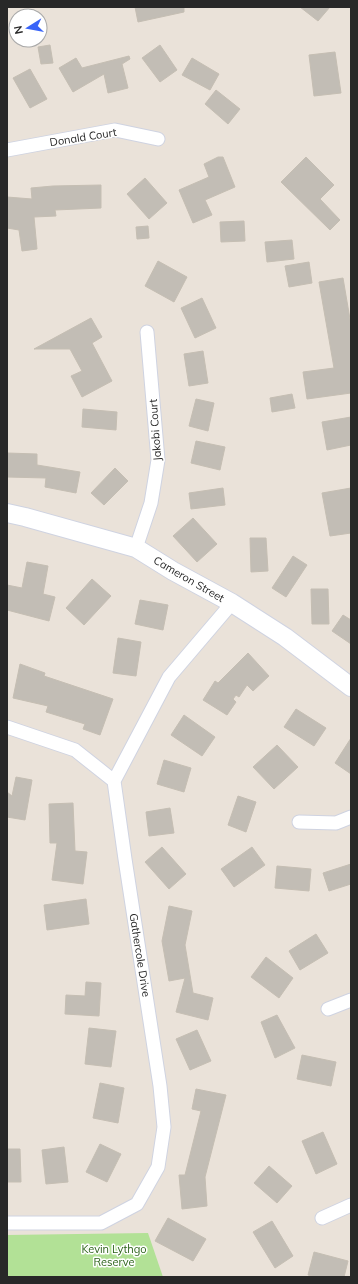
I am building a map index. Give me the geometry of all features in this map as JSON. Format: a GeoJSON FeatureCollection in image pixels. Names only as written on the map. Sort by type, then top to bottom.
{"type":"FeatureCollection","features":[{"type":"Feature","properties":{"kind":"street","name":"Donald Court"},"geometry":{"type":"LineString","coordinates":[[7,150],[115,130],[158,139]]}},
{"type":"Feature","properties":{"kind":"street","name":"Jakobi Court"},"geometry":{"type":"LineString","coordinates":[[136,548],[151,503],[158,460],[147,332]]}},
{"type":"Feature","properties":{"kind":"street","name":"Cameron Street"},"geometry":{"type":"LineString","coordinates":[[7,513],[136,548],[173,571],[232,603],[285,637],[351,687]]}},
{"type":"Feature","properties":{"kind":"street"},"geometry":{"type":"LineString","coordinates":[[7,727],[75,750],[114,781],[169,677],[232,603]]}},
{"type":"Feature","properties":{"kind":"street","name":"Gathercole Drive"},"geometry":{"type":"LineString","coordinates":[[7,1224],[101,1223],[136,1204],[158,1167],[164,1127],[160,1086],[114,781]]}},
{"type":"Feature","properties":{"kind":"street"},"geometry":{"type":"LineString","coordinates":[[299,822],[336,823],[351,816]]}},
{"type":"Feature","properties":{"kind":"street"},"geometry":{"type":"LineString","coordinates":[[328,1009],[351,1000]]}},
{"type":"Feature","properties":{"kind":"street"},"geometry":{"type":"LineString","coordinates":[[322,1218],[351,1205]]}},
{"type":"Feature","properties":{"kind":"green space","name":"Kevin Lythgo Reserve"},"geometry":{"type":"Polygon","coordinates":[[[148,1233],[163,1277],[7,1277],[7,1235],[148,1233]]]}},
{"type":"Feature","properties":{"kind":"building"},"geometry":{"type":"Polygon","coordinates":[[[135,7],[184,7],[184,12],[138,22],[135,7]]]}},
{"type":"Feature","properties":{"kind":"building"},"geometry":{"type":"Polygon","coordinates":[[[300,7],[330,7],[318,21],[300,7]]]}},
{"type":"Feature","properties":{"kind":"building"},"geometry":{"type":"Polygon","coordinates":[[[48,45],[50,45],[53,63],[41,64],[38,48],[48,48],[48,45]]]}},
{"type":"Feature","properties":{"kind":"building"},"geometry":{"type":"Polygon","coordinates":[[[160,45],[177,70],[160,82],[142,58],[160,45]]]}},
{"type":"Feature","properties":{"kind":"building"},"geometry":{"type":"Polygon","coordinates":[[[335,52],[341,93],[314,96],[309,55],[335,52]]]}},
{"type":"Feature","properties":{"kind":"building"},"geometry":{"type":"Polygon","coordinates":[[[129,56],[130,59],[122,64],[128,88],[108,93],[104,74],[73,92],[59,68],[76,58],[82,68],[129,56]]]}},
{"type":"Feature","properties":{"kind":"building"},"geometry":{"type":"Polygon","coordinates":[[[192,58],[219,74],[210,90],[182,75],[192,58]]]}},
{"type":"Feature","properties":{"kind":"building"},"geometry":{"type":"Polygon","coordinates":[[[30,69],[47,99],[30,108],[13,78],[30,69]]]}},
{"type":"Feature","properties":{"kind":"building"},"geometry":{"type":"Polygon","coordinates":[[[216,90],[240,109],[228,124],[205,104],[216,90]]]}},
{"type":"Feature","properties":{"kind":"building"},"geometry":{"type":"Polygon","coordinates":[[[218,157],[223,157],[235,187],[205,200],[212,215],[193,223],[179,190],[209,177],[204,164],[218,157]]]}},
{"type":"Feature","properties":{"kind":"building"},"geometry":{"type":"Polygon","coordinates":[[[306,157],[334,185],[320,199],[340,220],[330,230],[281,182],[306,157]]]}},
{"type":"Feature","properties":{"kind":"building"},"geometry":{"type":"Polygon","coordinates":[[[145,178],[167,203],[149,219],[127,194],[145,178]]]}},
{"type":"Feature","properties":{"kind":"building"},"geometry":{"type":"Polygon","coordinates":[[[101,185],[101,208],[55,210],[56,216],[34,217],[37,249],[22,251],[19,230],[7,228],[7,197],[32,199],[31,188],[101,185]]]}},
{"type":"Feature","properties":{"kind":"building"},"geometry":{"type":"Polygon","coordinates":[[[244,221],[245,241],[221,242],[220,222],[244,221]]]}},
{"type":"Feature","properties":{"kind":"building"},"geometry":{"type":"Polygon","coordinates":[[[148,226],[149,238],[137,239],[136,227],[148,226]]]}},
{"type":"Feature","properties":{"kind":"building"},"geometry":{"type":"Polygon","coordinates":[[[292,240],[294,259],[267,262],[265,242],[292,240]]]}},
{"type":"Feature","properties":{"kind":"building"},"geometry":{"type":"Polygon","coordinates":[[[158,261],[187,277],[174,302],[145,286],[158,261]]]}},
{"type":"Feature","properties":{"kind":"building"},"geometry":{"type":"Polygon","coordinates":[[[309,262],[312,283],[289,287],[285,266],[309,262]]]}},
{"type":"Feature","properties":{"kind":"building"},"geometry":{"type":"Polygon","coordinates":[[[343,278],[351,325],[351,393],[307,399],[303,372],[334,368],[319,282],[343,278]]]}},
{"type":"Feature","properties":{"kind":"building"},"geometry":{"type":"Polygon","coordinates":[[[202,298],[216,328],[195,338],[181,308],[202,298]]]}},
{"type":"Feature","properties":{"kind":"building"},"geometry":{"type":"Polygon","coordinates":[[[91,318],[102,337],[92,343],[112,381],[82,397],[71,376],[82,371],[70,349],[34,349],[91,318]]]}},
{"type":"Feature","properties":{"kind":"building"},"geometry":{"type":"Polygon","coordinates":[[[203,351],[208,383],[189,386],[184,354],[203,351]]]}},
{"type":"Feature","properties":{"kind":"building"},"geometry":{"type":"Polygon","coordinates":[[[292,394],[295,408],[272,412],[270,398],[292,394]]]}},
{"type":"Feature","properties":{"kind":"building"},"geometry":{"type":"Polygon","coordinates":[[[196,399],[214,403],[208,431],[189,426],[196,399]]]}},
{"type":"Feature","properties":{"kind":"building"},"geometry":{"type":"Polygon","coordinates":[[[83,409],[117,412],[116,430],[82,427],[83,409]]]}},
{"type":"Feature","properties":{"kind":"building"},"geometry":{"type":"Polygon","coordinates":[[[351,417],[351,445],[327,450],[322,422],[351,417]]]}},
{"type":"Feature","properties":{"kind":"building"},"geometry":{"type":"Polygon","coordinates":[[[196,441],[225,447],[220,470],[191,463],[196,441]]]}},
{"type":"Feature","properties":{"kind":"building"},"geometry":{"type":"Polygon","coordinates":[[[7,453],[37,454],[37,465],[80,472],[76,493],[45,487],[46,478],[7,477],[7,453]]]}},
{"type":"Feature","properties":{"kind":"building"},"geometry":{"type":"Polygon","coordinates":[[[115,468],[128,481],[104,505],[91,493],[115,468]]]}},
{"type":"Feature","properties":{"kind":"building"},"geometry":{"type":"Polygon","coordinates":[[[223,488],[225,505],[191,509],[189,493],[223,488]]]}},
{"type":"Feature","properties":{"kind":"building"},"geometry":{"type":"Polygon","coordinates":[[[351,488],[351,533],[330,536],[322,493],[351,488]]]}},
{"type":"Feature","properties":{"kind":"building"},"geometry":{"type":"Polygon","coordinates":[[[193,518],[217,544],[197,562],[173,536],[193,518]]]}},
{"type":"Feature","properties":{"kind":"building"},"geometry":{"type":"Polygon","coordinates":[[[250,538],[266,538],[268,571],[251,572],[250,538]]]}},
{"type":"Feature","properties":{"kind":"building"},"geometry":{"type":"Polygon","coordinates":[[[293,556],[307,565],[286,597],[272,588],[293,556]]]}},
{"type":"Feature","properties":{"kind":"building"},"geometry":{"type":"Polygon","coordinates":[[[27,562],[48,566],[43,594],[55,597],[49,621],[7,610],[7,585],[22,588],[27,562]]]}},
{"type":"Feature","properties":{"kind":"building"},"geometry":{"type":"Polygon","coordinates":[[[92,579],[111,596],[84,625],[66,608],[92,579]]]}},
{"type":"Feature","properties":{"kind":"building"},"geometry":{"type":"Polygon","coordinates":[[[311,589],[328,589],[329,624],[312,624],[311,589]]]}},
{"type":"Feature","properties":{"kind":"building"},"geometry":{"type":"Polygon","coordinates":[[[140,600],[168,605],[163,630],[135,624],[140,600]]]}},
{"type":"Feature","properties":{"kind":"building"},"geometry":{"type":"Polygon","coordinates":[[[343,615],[351,620],[351,644],[332,631],[343,615]]]}},
{"type":"Feature","properties":{"kind":"building"},"geometry":{"type":"Polygon","coordinates":[[[118,638],[141,642],[136,676],[113,673],[118,638]]]}},
{"type":"Feature","properties":{"kind":"building"},"geometry":{"type":"Polygon","coordinates":[[[248,653],[269,676],[253,691],[247,685],[239,697],[236,695],[233,699],[236,702],[227,715],[203,700],[215,681],[218,683],[248,653]]]}},
{"type":"Feature","properties":{"kind":"building"},"geometry":{"type":"Polygon","coordinates":[[[20,664],[45,673],[44,676],[113,699],[100,735],[83,729],[85,724],[46,712],[48,706],[13,698],[20,664]]]}},
{"type":"Feature","properties":{"kind":"building"},"geometry":{"type":"Polygon","coordinates":[[[296,709],[326,728],[314,746],[284,727],[296,709]]]}},
{"type":"Feature","properties":{"kind":"building"},"geometry":{"type":"Polygon","coordinates":[[[184,715],[215,737],[202,756],[171,735],[184,715]]]}},
{"type":"Feature","properties":{"kind":"building"},"geometry":{"type":"Polygon","coordinates":[[[351,738],[351,774],[335,763],[351,738]]]}},
{"type":"Feature","properties":{"kind":"building"},"geometry":{"type":"Polygon","coordinates":[[[277,745],[298,767],[274,789],[253,767],[277,745]]]}},
{"type":"Feature","properties":{"kind":"building"},"geometry":{"type":"Polygon","coordinates":[[[164,760],[191,768],[184,792],[157,784],[164,760]]]}},
{"type":"Feature","properties":{"kind":"building"},"geometry":{"type":"Polygon","coordinates":[[[16,777],[32,780],[25,820],[7,817],[7,792],[12,796],[16,777]]]}},
{"type":"Feature","properties":{"kind":"building"},"geometry":{"type":"Polygon","coordinates":[[[238,796],[256,802],[246,832],[228,825],[238,796]]]}},
{"type":"Feature","properties":{"kind":"building"},"geometry":{"type":"Polygon","coordinates":[[[73,803],[75,851],[87,852],[83,884],[52,880],[57,843],[50,843],[49,804],[73,803]]]}},
{"type":"Feature","properties":{"kind":"building"},"geometry":{"type":"Polygon","coordinates":[[[170,808],[174,833],[149,836],[146,812],[170,808]]]}},
{"type":"Feature","properties":{"kind":"building"},"geometry":{"type":"Polygon","coordinates":[[[162,847],[186,874],[169,889],[145,862],[162,847]]]}},
{"type":"Feature","properties":{"kind":"building"},"geometry":{"type":"Polygon","coordinates":[[[252,847],[265,865],[234,887],[221,869],[252,847]]]}},
{"type":"Feature","properties":{"kind":"building"},"geometry":{"type":"Polygon","coordinates":[[[351,864],[351,884],[329,891],[323,873],[351,864]]]}},
{"type":"Feature","properties":{"kind":"building"},"geometry":{"type":"Polygon","coordinates":[[[277,866],[311,869],[309,891],[275,888],[277,866]]]}},
{"type":"Feature","properties":{"kind":"building"},"geometry":{"type":"Polygon","coordinates":[[[86,899],[89,924],[47,930],[44,905],[86,899]]]}},
{"type":"Feature","properties":{"kind":"building"},"geometry":{"type":"Polygon","coordinates":[[[169,906],[192,911],[185,945],[193,993],[213,998],[208,1020],[176,1012],[185,978],[169,981],[162,941],[169,906]]]}},
{"type":"Feature","properties":{"kind":"building"},"geometry":{"type":"Polygon","coordinates":[[[316,934],[328,953],[300,970],[289,951],[316,934]]]}},
{"type":"Feature","properties":{"kind":"building"},"geometry":{"type":"Polygon","coordinates":[[[266,957],[293,978],[279,998],[251,977],[266,957]]]}},
{"type":"Feature","properties":{"kind":"building"},"geometry":{"type":"Polygon","coordinates":[[[86,982],[101,983],[99,1016],[65,1014],[66,995],[85,996],[86,982]]]}},
{"type":"Feature","properties":{"kind":"building"},"geometry":{"type":"Polygon","coordinates":[[[277,1015],[295,1048],[275,1058],[261,1022],[277,1015]]]}},
{"type":"Feature","properties":{"kind":"building"},"geometry":{"type":"Polygon","coordinates":[[[89,1028],[116,1031],[111,1067],[85,1064],[89,1028]]]}},
{"type":"Feature","properties":{"kind":"building"},"geometry":{"type":"Polygon","coordinates":[[[197,1030],[211,1061],[190,1070],[176,1039],[197,1030]]]}},
{"type":"Feature","properties":{"kind":"building"},"geometry":{"type":"Polygon","coordinates":[[[302,1055],[336,1062],[331,1086],[297,1079],[302,1055]]]}},
{"type":"Feature","properties":{"kind":"building"},"geometry":{"type":"Polygon","coordinates":[[[100,1083],[124,1088],[118,1123],[93,1118],[100,1083]]]}},
{"type":"Feature","properties":{"kind":"building"},"geometry":{"type":"Polygon","coordinates":[[[196,1089],[226,1095],[205,1177],[207,1206],[182,1209],[179,1175],[185,1175],[201,1111],[192,1109],[196,1089]]]}},
{"type":"Feature","properties":{"kind":"building"},"geometry":{"type":"Polygon","coordinates":[[[323,1132],[337,1164],[316,1174],[302,1141],[323,1132]]]}},
{"type":"Feature","properties":{"kind":"building"},"geometry":{"type":"Polygon","coordinates":[[[100,1144],[121,1154],[107,1182],[86,1172],[100,1144]]]}},
{"type":"Feature","properties":{"kind":"building"},"geometry":{"type":"Polygon","coordinates":[[[64,1147],[68,1182],[46,1184],[42,1150],[64,1147]]]}},
{"type":"Feature","properties":{"kind":"building"},"geometry":{"type":"Polygon","coordinates":[[[7,1149],[20,1149],[21,1182],[7,1182],[7,1149]]]}},
{"type":"Feature","properties":{"kind":"building"},"geometry":{"type":"Polygon","coordinates":[[[269,1166],[292,1186],[277,1203],[254,1183],[269,1166]]]}},
{"type":"Feature","properties":{"kind":"building"},"geometry":{"type":"Polygon","coordinates":[[[168,1218],[206,1239],[193,1261],[155,1241],[168,1218]]]}},
{"type":"Feature","properties":{"kind":"building"},"geometry":{"type":"Polygon","coordinates":[[[272,1221],[293,1256],[275,1268],[253,1232],[272,1221]]]}},
{"type":"Feature","properties":{"kind":"building"},"geometry":{"type":"Polygon","coordinates":[[[314,1252],[348,1261],[344,1277],[316,1277],[308,1275],[314,1252]]]}}]}
